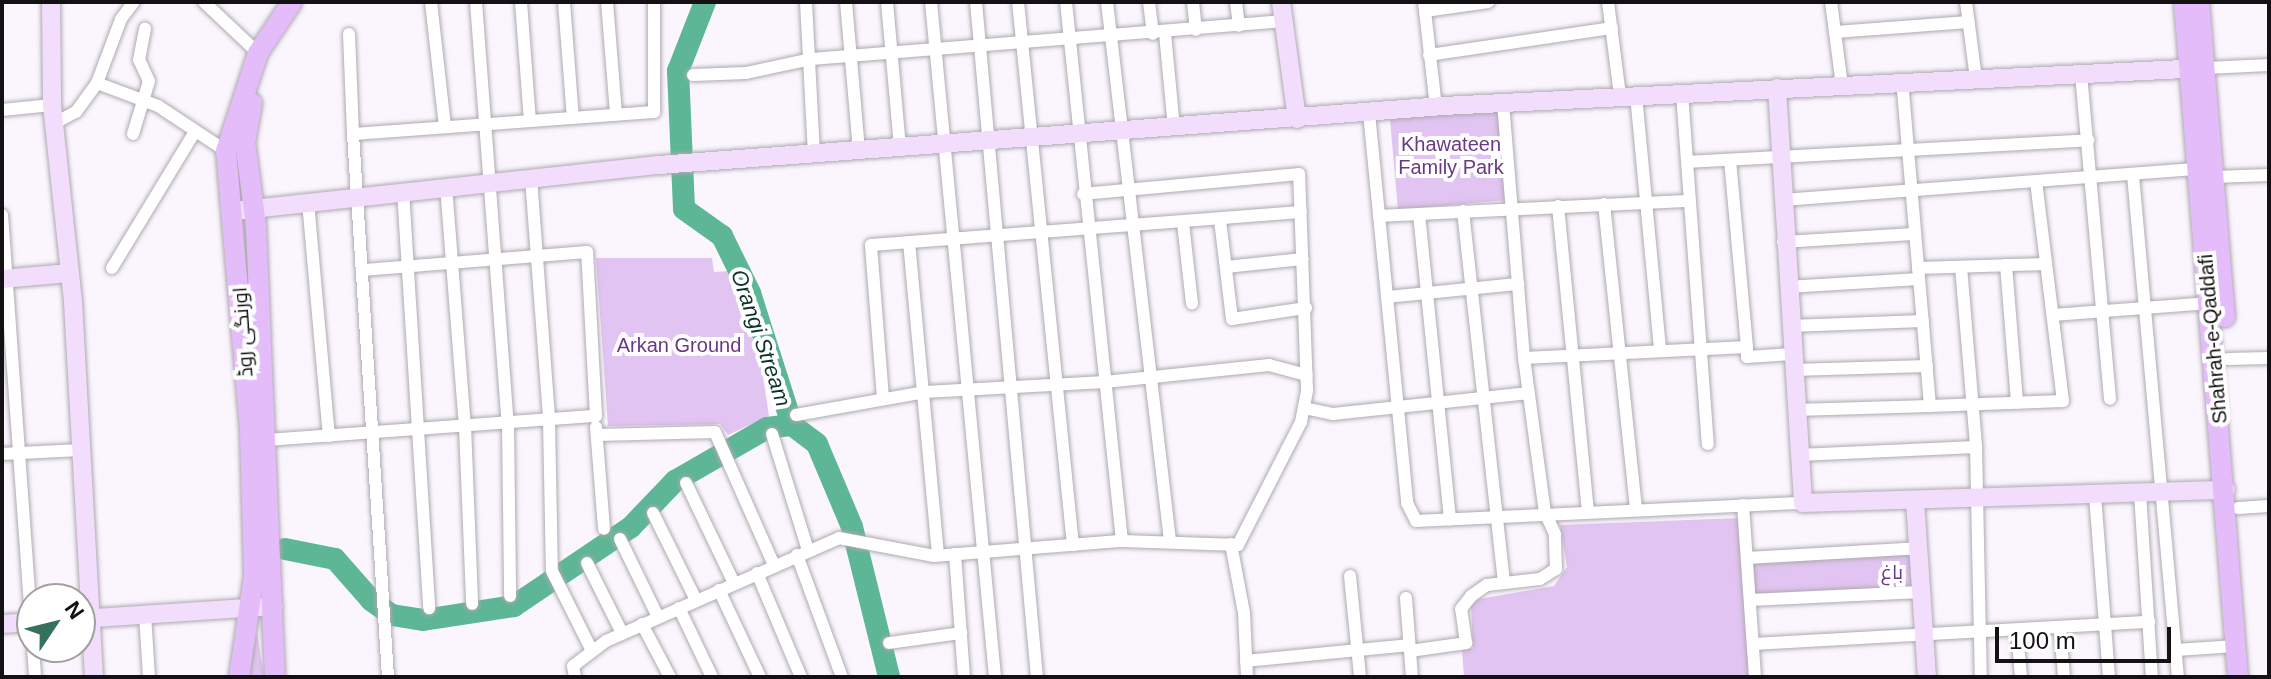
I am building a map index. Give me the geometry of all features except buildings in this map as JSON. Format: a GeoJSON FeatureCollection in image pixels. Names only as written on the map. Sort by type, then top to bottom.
{"type":"FeatureCollection","features":[{"type":"Feature","properties":{"kind":"main road","name":"اورنگی روڈ"},"geometry":{"type":"LineString","coordinates":[[275,677],[267,440],[247,215],[226,151],[258,53],[292,2]]}},
{"type":"Feature","properties":{"kind":"main road"},"geometry":{"type":"LineString","coordinates":[[247,215],[245,141],[249,110],[269,61],[308,2]]}},
{"type":"Feature","properties":{"kind":"main road","name":"Shahrah-e-Qaddafi"},"geometry":{"type":"LineString","coordinates":[[2184,2],[2198,68]]}},
{"type":"Feature","properties":{"kind":"main road","name":"Shahrah-e-Qaddafi"},"geometry":{"type":"LineString","coordinates":[[2199,2],[2198,68],[2228,359],[2251,677]]}},
{"type":"Feature","properties":{"kind":"main road","name":"Shahrah-e-Qaddafi"},"geometry":{"type":"LineString","coordinates":[[2207,173],[2210,303],[2238,677]]}},
{"type":"Feature","properties":{"kind":"main road","name":"اورنگی روڈ"},"geometry":{"type":"LineString","coordinates":[[239,677],[254,575],[247,215]]}},
{"type":"Feature","properties":{"kind":"street"},"geometry":{"type":"LineString","coordinates":[[51,2],[52,114],[69,273],[83,583]]}},
{"type":"Feature","properties":{"kind":"street"},"geometry":{"type":"LineString","coordinates":[[2,110],[52,114],[76,112],[97,83],[121,19],[134,2]]}},
{"type":"Feature","properties":{"kind":"street"},"geometry":{"type":"LineString","coordinates":[[204,2],[258,53]]}},
{"type":"Feature","properties":{"kind":"street"},"geometry":{"type":"LineString","coordinates":[[431,2],[445,127]]}},
{"type":"Feature","properties":{"kind":"street"},"geometry":{"type":"LineString","coordinates":[[476,2],[508,423],[510,596]]}},
{"type":"Feature","properties":{"kind":"street"},"geometry":{"type":"LineString","coordinates":[[521,2],[530,121]]}},
{"type":"Feature","properties":{"kind":"street"},"geometry":{"type":"LineString","coordinates":[[564,2],[573,118]]}},
{"type":"Feature","properties":{"kind":"street"},"geometry":{"type":"LineString","coordinates":[[607,2],[616,115]]}},
{"type":"Feature","properties":{"kind":"street"},"geometry":{"type":"LineString","coordinates":[[353,134],[654,112],[654,2]]}},
{"type":"Feature","properties":{"kind":"street"},"geometry":{"type":"LineString","coordinates":[[806,2],[814,156]]}},
{"type":"Feature","properties":{"kind":"street"},"geometry":{"type":"LineString","coordinates":[[846,2],[859,152]]}},
{"type":"Feature","properties":{"kind":"street"},"geometry":{"type":"LineString","coordinates":[[887,2],[900,149]]}},
{"type":"Feature","properties":{"kind":"street"},"geometry":{"type":"LineString","coordinates":[[931,2],[951,240],[986,552],[995,677]]}},
{"type":"Feature","properties":{"kind":"street"},"geometry":{"type":"LineString","coordinates":[[976,2],[1014,387],[1037,677]]}},
{"type":"Feature","properties":{"kind":"street"},"geometry":{"type":"LineString","coordinates":[[1018,2],[1054,384],[1073,545]]}},
{"type":"Feature","properties":{"kind":"street"},"geometry":{"type":"LineString","coordinates":[[1066,2],[1083,194],[1122,541]]}},
{"type":"Feature","properties":{"kind":"street"},"geometry":{"type":"LineString","coordinates":[[1107,2],[1154,378],[1170,541]]}},
{"type":"Feature","properties":{"kind":"street"},"geometry":{"type":"LineString","coordinates":[[1149,2],[1159,33],[1174,128]]}},
{"type":"Feature","properties":{"kind":"street"},"geometry":{"type":"LineString","coordinates":[[1193,2],[1196,30]]}},
{"type":"Feature","properties":{"kind":"street"},"geometry":{"type":"LineString","coordinates":[[1236,2],[1239,26]]}},
{"type":"Feature","properties":{"kind":"street"},"geometry":{"type":"LineString","coordinates":[[1281,2],[1297,119]]}},
{"type":"Feature","properties":{"kind":"street"},"geometry":{"type":"LineString","coordinates":[[1436,107],[1424,7],[1488,2]]}},
{"type":"Feature","properties":{"kind":"street"},"geometry":{"type":"LineString","coordinates":[[1608,2],[1646,201],[1660,351]]}},
{"type":"Feature","properties":{"kind":"street"},"geometry":{"type":"LineString","coordinates":[[1831,2],[1842,85]]}},
{"type":"Feature","properties":{"kind":"street"},"geometry":{"type":"LineString","coordinates":[[1966,2],[1976,79]]}},
{"type":"Feature","properties":{"kind":"street"},"geometry":{"type":"LineString","coordinates":[[693,75],[746,73],[811,59],[1070,42],[1284,21]]}},
{"type":"Feature","properties":{"kind":"street"},"geometry":{"type":"LineString","coordinates":[[1835,32],[1969,22]]}},
{"type":"Feature","properties":{"kind":"street"},"geometry":{"type":"LineString","coordinates":[[1429,55],[1612,28]]}},
{"type":"Feature","properties":{"kind":"street"},"geometry":{"type":"LineString","coordinates":[[133,134],[149,81],[139,60],[145,29]]}},
{"type":"Feature","properties":{"kind":"street"},"geometry":{"type":"LineString","coordinates":[[349,34],[381,620],[388,677]]}},
{"type":"Feature","properties":{"kind":"street"},"geometry":{"type":"LineString","coordinates":[[247,215],[308,202],[659,165],[814,156],[1436,107],[2269,65]]}},
{"type":"Feature","properties":{"kind":"street"},"geometry":{"type":"LineString","coordinates":[[2081,74],[2110,399]]}},
{"type":"Feature","properties":{"kind":"street"},"geometry":{"type":"LineString","coordinates":[[1902,82],[1930,406]]}},
{"type":"Feature","properties":{"kind":"street"},"geometry":{"type":"LineString","coordinates":[[97,83],[158,106],[194,133],[226,151]]}},
{"type":"Feature","properties":{"kind":"street"},"geometry":{"type":"LineString","coordinates":[[1777,88],[1783,242],[1803,503]]}},
{"type":"Feature","properties":{"kind":"street"},"geometry":{"type":"LineString","coordinates":[[1682,93],[1708,444]]}},
{"type":"Feature","properties":{"kind":"street"},"geometry":{"type":"LineString","coordinates":[[1246,661],[1466,643],[1461,609],[1487,585],[1540,579],[1556,569],[1555,534],[1545,513],[1524,358],[1503,103]]}},
{"type":"Feature","properties":{"kind":"street"},"geometry":{"type":"LineString","coordinates":[[1369,113],[1407,503],[1416,521],[1636,509],[2226,490]]}},
{"type":"Feature","properties":{"kind":"street"},"geometry":{"type":"LineString","coordinates":[[112,268],[194,133]]}},
{"type":"Feature","properties":{"kind":"street"},"geometry":{"type":"LineString","coordinates":[[1687,162],[2088,140]]}},
{"type":"Feature","properties":{"kind":"street"},"geometry":{"type":"LineString","coordinates":[[1730,160],[1747,357],[1792,362],[1927,366]]}},
{"type":"Feature","properties":{"kind":"street"},"geometry":{"type":"LineString","coordinates":[[575,677],[573,666],[622,633],[839,538],[873,547],[938,555],[1122,541],[1238,545],[1264,500],[1304,408],[1306,308],[1299,174],[1083,194]]}},
{"type":"Feature","properties":{"kind":"street"},"geometry":{"type":"LineString","coordinates":[[2133,175],[2164,492],[2178,677]]}},
{"type":"Feature","properties":{"kind":"street"},"geometry":{"type":"LineString","coordinates":[[1782,200],[2133,175],[2269,175]]}},
{"type":"Feature","properties":{"kind":"street"},"geometry":{"type":"LineString","coordinates":[[531,178],[549,420],[552,571],[555,587],[592,651]]}},
{"type":"Feature","properties":{"kind":"street"},"geometry":{"type":"LineString","coordinates":[[1796,410],[2063,401],[2036,182]]}},
{"type":"Feature","properties":{"kind":"street"},"geometry":{"type":"LineString","coordinates":[[446,186],[465,426],[472,604]]}},
{"type":"Feature","properties":{"kind":"street"},"geometry":{"type":"LineString","coordinates":[[403,191],[429,608]]}},
{"type":"Feature","properties":{"kind":"street"},"geometry":{"type":"LineString","coordinates":[[1379,216],[1512,207],[1690,201]]}},
{"type":"Feature","properties":{"kind":"street"},"geometry":{"type":"LineString","coordinates":[[308,202],[329,436]]}},
{"type":"Feature","properties":{"kind":"street"},"geometry":{"type":"LineString","coordinates":[[1604,204],[1636,509]]}},
{"type":"Feature","properties":{"kind":"street"},"geometry":{"type":"LineString","coordinates":[[1558,206],[1588,511]]}},
{"type":"Feature","properties":{"kind":"street"},"geometry":{"type":"LineString","coordinates":[[1463,211],[1504,583]]}},
{"type":"Feature","properties":{"kind":"street"},"geometry":{"type":"LineString","coordinates":[[883,398],[871,245],[1087,232],[1301,212]]}},
{"type":"Feature","properties":{"kind":"street"},"geometry":{"type":"LineString","coordinates":[[1419,214],[1450,519]]}},
{"type":"Feature","properties":{"kind":"street"},"geometry":{"type":"LineString","coordinates":[[2,215],[4,279],[29,583]]}},
{"type":"Feature","properties":{"kind":"street"},"geometry":{"type":"LineString","coordinates":[[1220,220],[1232,319],[1306,308]]}},
{"type":"Feature","properties":{"kind":"street"},"geometry":{"type":"LineString","coordinates":[[1183,223],[1192,303]]}},
{"type":"Feature","properties":{"kind":"street"},"geometry":{"type":"LineString","coordinates":[[1783,242],[1915,234]]}},
{"type":"Feature","properties":{"kind":"street"},"geometry":{"type":"LineString","coordinates":[[909,242],[938,555]]}},
{"type":"Feature","properties":{"kind":"street"},"geometry":{"type":"LineString","coordinates":[[362,270],[587,252],[604,529]]}},
{"type":"Feature","properties":{"kind":"street"},"geometry":{"type":"LineString","coordinates":[[1226,267],[1303,259]]}},
{"type":"Feature","properties":{"kind":"street"},"geometry":{"type":"LineString","coordinates":[[1787,287],[1961,267],[2046,264]]}},
{"type":"Feature","properties":{"kind":"street"},"geometry":{"type":"LineString","coordinates":[[2006,265],[2017,403]]}},
{"type":"Feature","properties":{"kind":"street"},"geometry":{"type":"LineString","coordinates":[[1961,267],[1974,404],[1981,677]]}},
{"type":"Feature","properties":{"kind":"street"},"geometry":{"type":"LineString","coordinates":[[4,279],[69,273]]}},
{"type":"Feature","properties":{"kind":"street"},"geometry":{"type":"LineString","coordinates":[[1387,297],[1518,284]]}},
{"type":"Feature","properties":{"kind":"street"},"geometry":{"type":"LineString","coordinates":[[2053,315],[2210,303]]}},
{"type":"Feature","properties":{"kind":"street"},"geometry":{"type":"LineString","coordinates":[[1790,326],[1923,321]]}},
{"type":"Feature","properties":{"kind":"street"},"geometry":{"type":"LineString","coordinates":[[1524,358],[1747,347]]}},
{"type":"Feature","properties":{"kind":"street"},"geometry":{"type":"LineString","coordinates":[[2228,359],[2269,358]]}},
{"type":"Feature","properties":{"kind":"street"},"geometry":{"type":"LineString","coordinates":[[796,415],[925,392],[1105,382],[1269,365],[1307,375]]}},
{"type":"Feature","properties":{"kind":"street"},"geometry":{"type":"LineString","coordinates":[[1304,408],[1333,414],[1529,393]]}},
{"type":"Feature","properties":{"kind":"street"},"geometry":{"type":"LineString","coordinates":[[267,440],[596,416]]}},
{"type":"Feature","properties":{"kind":"street"},"geometry":{"type":"LineString","coordinates":[[597,435],[715,432],[723,442],[774,565]]}},
{"type":"Feature","properties":{"kind":"street"},"geometry":{"type":"LineString","coordinates":[[772,434],[802,552],[842,677]]}},
{"type":"Feature","properties":{"kind":"street"},"geometry":{"type":"LineString","coordinates":[[1799,455],[1976,447]]}},
{"type":"Feature","properties":{"kind":"street"},"geometry":{"type":"LineString","coordinates":[[2,454],[79,450]]}},
{"type":"Feature","properties":{"kind":"street"},"geometry":{"type":"LineString","coordinates":[[686,483],[734,583]]}},
{"type":"Feature","properties":{"kind":"street"},"geometry":{"type":"LineString","coordinates":[[2140,493],[2152,677]]}},
{"type":"Feature","properties":{"kind":"street"},"geometry":{"type":"LineString","coordinates":[[2095,495],[2109,677]]}},
{"type":"Feature","properties":{"kind":"street"},"geometry":{"type":"LineString","coordinates":[[1915,501],[1927,677]]}},
{"type":"Feature","properties":{"kind":"street"},"geometry":{"type":"LineString","coordinates":[[1743,505],[1755,677]]}},
{"type":"Feature","properties":{"kind":"street"},"geometry":{"type":"LineString","coordinates":[[2238,508],[2269,506]]}},
{"type":"Feature","properties":{"kind":"street"},"geometry":{"type":"LineString","coordinates":[[653,513],[696,600]]}},
{"type":"Feature","properties":{"kind":"street"},"geometry":{"type":"LineString","coordinates":[[620,539],[658,617]]}},
{"type":"Feature","properties":{"kind":"street"},"geometry":{"type":"LineString","coordinates":[[1231,544],[1244,613],[1247,677]]}},
{"type":"Feature","properties":{"kind":"street"},"geometry":{"type":"LineString","coordinates":[[1747,558],[1918,548]]}},
{"type":"Feature","properties":{"kind":"street"},"geometry":{"type":"LineString","coordinates":[[955,554],[964,677]]}},
{"type":"Feature","properties":{"kind":"street"},"geometry":{"type":"LineString","coordinates":[[587,563],[622,633]]}},
{"type":"Feature","properties":{"kind":"street"},"geometry":{"type":"LineString","coordinates":[[757,573],[801,677]]}},
{"type":"Feature","properties":{"kind":"street"},"geometry":{"type":"LineString","coordinates":[[1350,576],[1360,677]]}},
{"type":"Feature","properties":{"kind":"street"},"geometry":{"type":"LineString","coordinates":[[719,590],[760,677]]}},
{"type":"Feature","properties":{"kind":"street"},"geometry":{"type":"LineString","coordinates":[[1750,600],[1921,592]]}},
{"type":"Feature","properties":{"kind":"street"},"geometry":{"type":"LineString","coordinates":[[1406,598],[1412,677]]}},
{"type":"Feature","properties":{"kind":"street"},"geometry":{"type":"LineString","coordinates":[[96,618],[274,606]]}},
{"type":"Feature","properties":{"kind":"street"},"geometry":{"type":"LineString","coordinates":[[679,608],[712,677]]}},
{"type":"Feature","properties":{"kind":"street"},"geometry":{"type":"LineString","coordinates":[[145,615],[149,677]]}},
{"type":"Feature","properties":{"kind":"street"},"geometry":{"type":"LineString","coordinates":[[1753,644],[1925,639],[2149,622]]}},
{"type":"Feature","properties":{"kind":"street"},"geometry":{"type":"LineString","coordinates":[[642,624],[670,677]]}},
{"type":"Feature","properties":{"kind":"street"},"geometry":{"type":"LineString","coordinates":[[2060,628],[2064,677]]}},
{"type":"Feature","properties":{"kind":"street"},"geometry":{"type":"LineString","coordinates":[[2017,631],[2021,677]]}},
{"type":"Feature","properties":{"kind":"street"},"geometry":{"type":"LineString","coordinates":[[889,643],[961,633]]}},
{"type":"Feature","properties":{"kind":"street"},"geometry":{"type":"LineString","coordinates":[[2176,650],[2236,646]]}},
{"type":"Feature","properties":{"kind":"green space","name":"Khawateen Family Park"},"geometry":{"type":"Polygon","coordinates":[[[1503,103],[1511,200],[1398,210],[1389,113],[1503,103]]]}},
{"type":"Feature","properties":{"kind":"green space","name":"Arkan Ground"},"geometry":{"type":"Polygon","coordinates":[[[596,258],[712,258],[714,272],[729,271],[757,337],[769,416],[728,435],[720,424],[608,426],[596,258]]]}},
{"type":"Feature","properties":{"kind":"green space"},"geometry":{"type":"Polygon","coordinates":[[[1739,518],[1749,677],[1464,677],[1462,650],[1473,648],[1471,606],[1479,599],[1554,586],[1567,567],[1560,525],[1739,518]]]}},
{"type":"Feature","properties":{"kind":"green space","name":"باغ"},"geometry":{"type":"Polygon","coordinates":[[[1918,548],[1921,592],[1750,604],[1747,560],[1918,548]]]}},
{"type":"Feature","properties":{"kind":"green space"},"geometry":{"type":"Polygon","coordinates":[[[257,632],[264,677],[247,677],[257,632]]]}},
{"type":"Feature","properties":{"kind":"waterway","name":"Orangi Stream"},"geometry":{"type":"LineString","coordinates":[[705,2],[678,71],[684,209],[722,236],[750,293],[792,425],[817,444],[852,527],[889,677]]}},
{"type":"Feature","properties":{"kind":"waterway"},"geometry":{"type":"LineString","coordinates":[[285,549],[335,559],[371,600],[392,615],[423,620],[514,606],[631,527],[675,481],[767,428],[792,425]]}}]}
